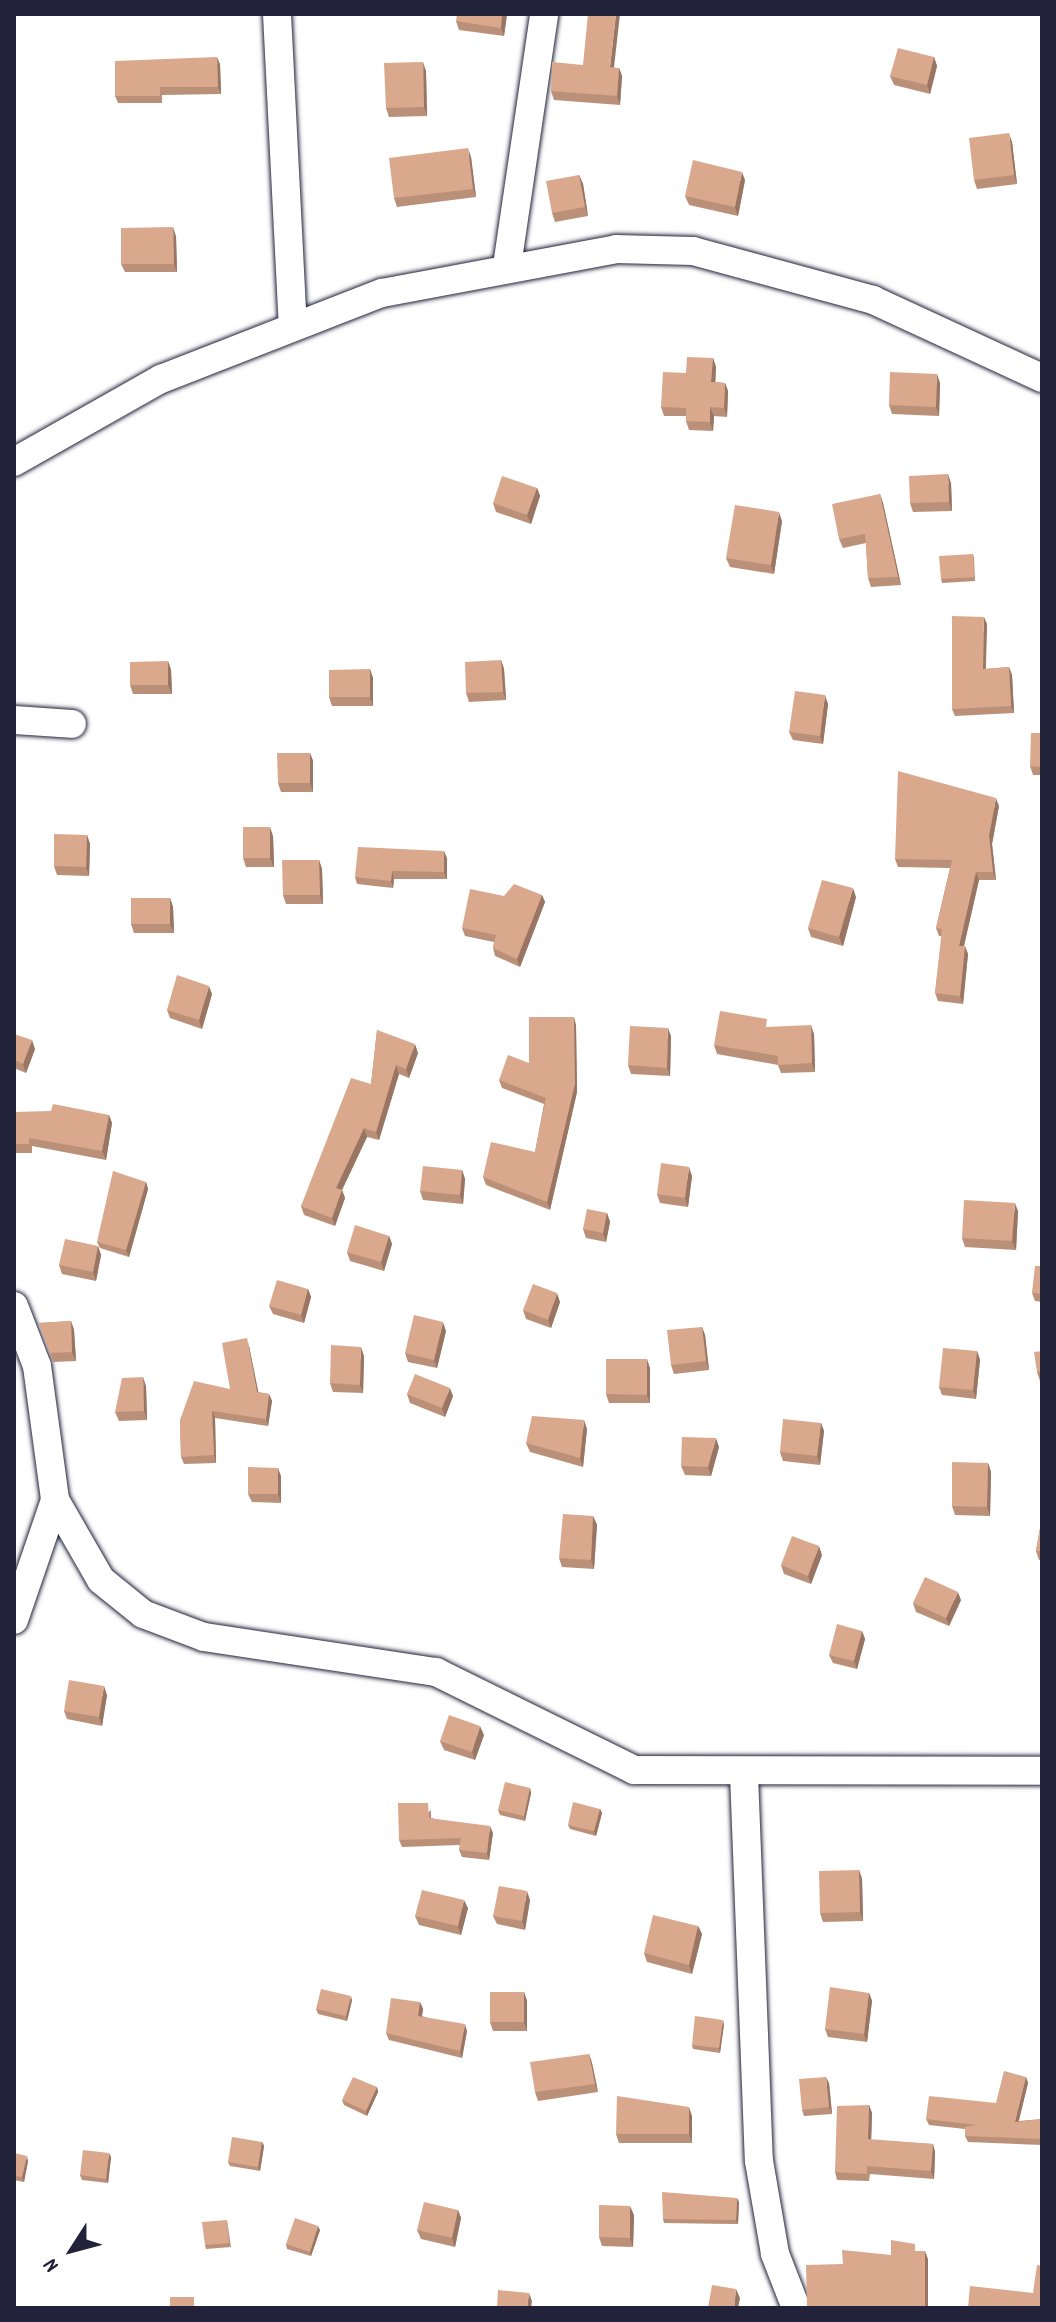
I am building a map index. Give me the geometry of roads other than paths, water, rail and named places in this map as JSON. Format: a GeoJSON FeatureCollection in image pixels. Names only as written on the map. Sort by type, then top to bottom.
{"type":"FeatureCollection","features":[{"type":"Feature","properties":{"kind":"street"},"geometry":{"type":"LineString","coordinates":[[277,14],[293,325]]}},
{"type":"Feature","properties":{"kind":"street"},"geometry":{"type":"LineString","coordinates":[[507,266],[544,14]]}},
{"type":"Feature","properties":{"kind":"street"},"geometry":{"type":"LineString","coordinates":[[14,462],[161,379],[293,325],[382,293],[507,266],[616,249],[693,251],[873,300],[1042,378]]}},
{"type":"Feature","properties":{"kind":"street"},"geometry":{"type":"LineString","coordinates":[[14,720],[72,724]]}},
{"type":"Feature","properties":{"kind":"street"},"geometry":{"type":"LineString","coordinates":[[14,1306],[37,1366],[55,1500],[101,1580],[143,1614],[204,1637],[436,1672],[634,1770],[744,1774],[1042,1771]]}},
{"type":"Feature","properties":{"kind":"street"},"geometry":{"type":"LineString","coordinates":[[14,1620],[55,1500]]}},
{"type":"Feature","properties":{"kind":"street"},"geometry":{"type":"LineString","coordinates":[[744,1774],[759,2161],[775,2254],[796,2308]]}}]}
